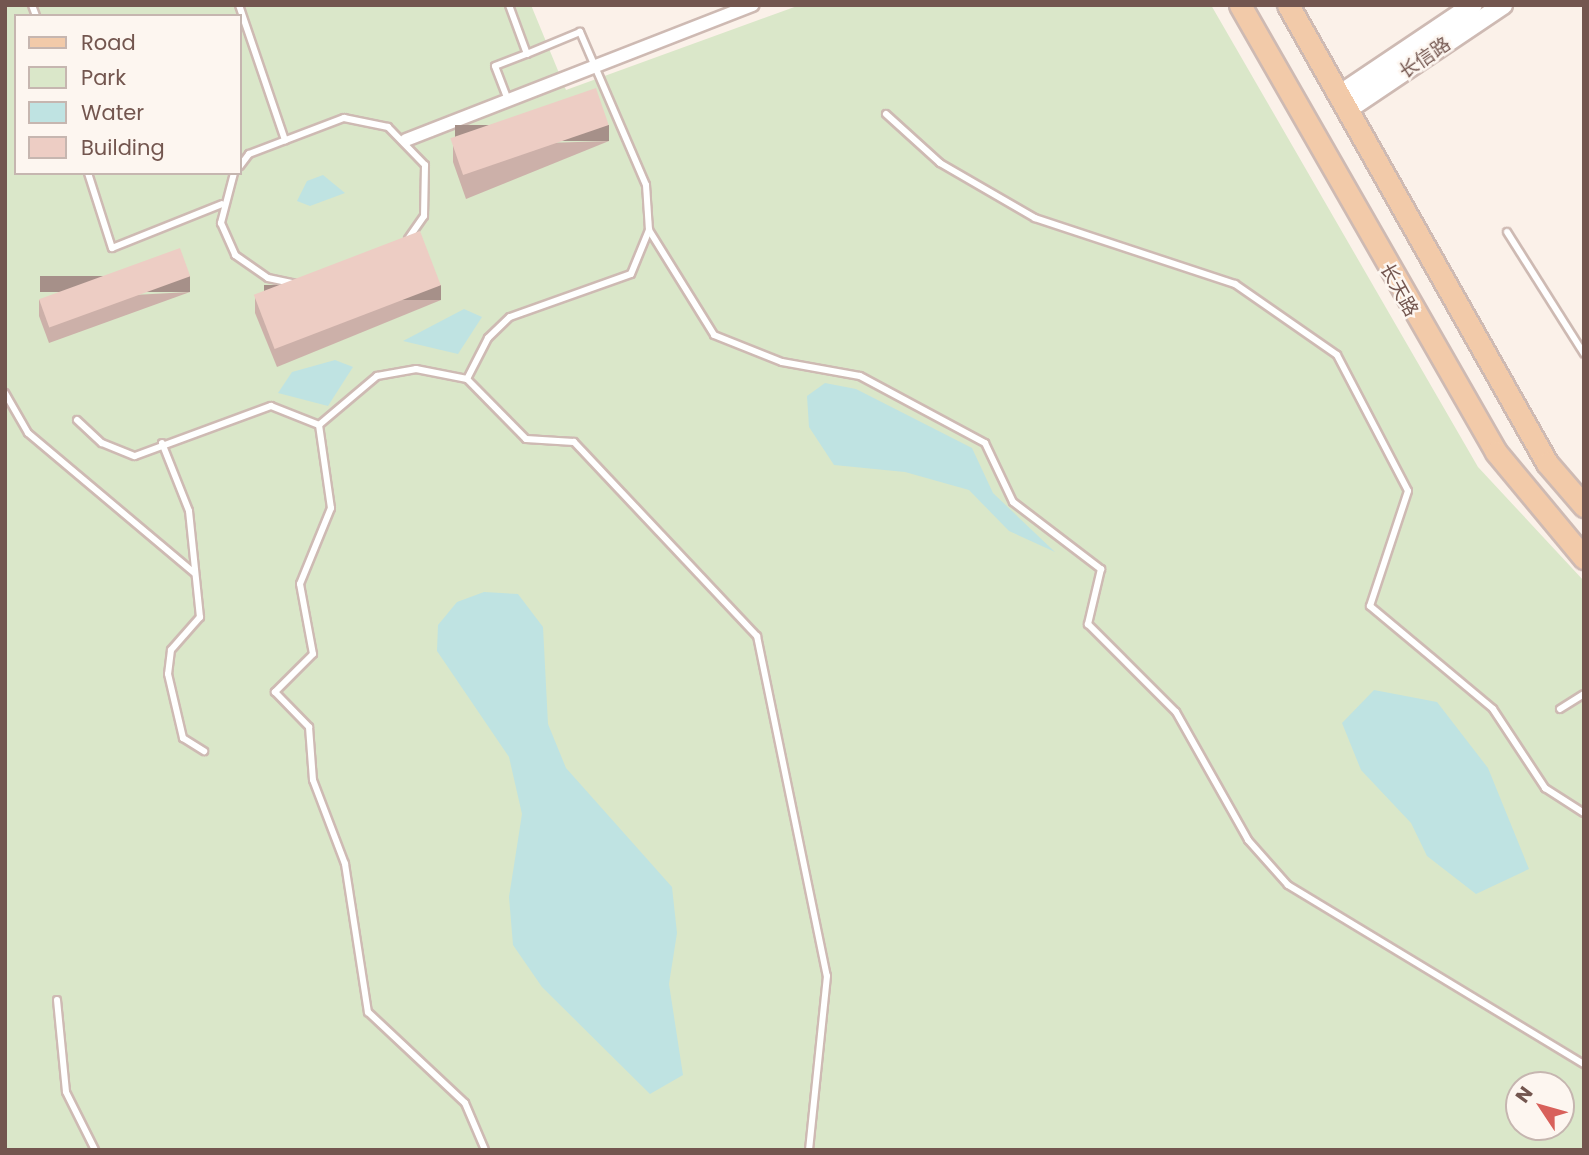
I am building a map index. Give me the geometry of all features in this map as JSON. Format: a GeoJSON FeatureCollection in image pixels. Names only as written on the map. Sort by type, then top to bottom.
{"type":"FeatureCollection","features":[{"type":"Feature","properties":{"kind":"main road","name":"长天路"},"geometry":{"type":"LineString","coordinates":[[1240,5],[1496,452],[1584,558]]}},
{"type":"Feature","properties":{"kind":"main road"},"geometry":{"type":"LineString","coordinates":[[1288,5],[1547,463],[1584,506]]}},
{"type":"Feature","properties":{"kind":"main road","name":"长信路"},"geometry":{"type":"LineString","coordinates":[[1343,102],[1473,5]]}},
{"type":"Feature","properties":{"kind":"main road","name":"长信路"},"geometry":{"type":"LineString","coordinates":[[1343,102],[1503,5]]}},
{"type":"Feature","properties":{"kind":"street"},"geometry":{"type":"LineString","coordinates":[[406,140],[753,5]]}},
{"type":"Feature","properties":{"kind":"lane"},"geometry":{"type":"LineString","coordinates":[[239,5],[285,140]]}},
{"type":"Feature","properties":{"kind":"lane"},"geometry":{"type":"LineString","coordinates":[[509,5],[527,54]]}},
{"type":"Feature","properties":{"kind":"lane"},"geometry":{"type":"LineString","coordinates":[[467,379],[488,338],[510,317],[631,274],[649,230],[646,185],[580,32],[495,66],[508,100]]}},
{"type":"Feature","properties":{"kind":"lane"},"geometry":{"type":"LineString","coordinates":[[886,114],[940,163],[1035,218],[1235,285],[1337,355],[1408,491],[1370,606],[1493,709],[1545,788],[1584,813]]}},
{"type":"Feature","properties":{"kind":"lane"},"geometry":{"type":"LineString","coordinates":[[242,163],[249,154],[344,118],[367,118],[406,140],[425,165],[428,189],[424,216],[411,236],[395,247]]}},
{"type":"Feature","properties":{"kind":"lane"},"geometry":{"type":"LineString","coordinates":[[90,175],[112,248],[222,204]]}},
{"type":"Feature","properties":{"kind":"lane"},"geometry":{"type":"LineString","coordinates":[[233,175],[222,204],[220,223],[235,255],[268,278],[308,285]]}},
{"type":"Feature","properties":{"kind":"lane"},"geometry":{"type":"LineString","coordinates":[[649,230],[714,335],[782,362],[860,376],[985,443],[1013,502],[1101,569],[1088,624],[1176,712],[1248,840],[1288,886],[1584,1064]]}},
{"type":"Feature","properties":{"kind":"lane"},"geometry":{"type":"LineString","coordinates":[[1507,232],[1584,354]]}},
{"type":"Feature","properties":{"kind":"lane"},"geometry":{"type":"LineString","coordinates":[[318,425],[377,376],[416,369],[467,379],[526,439],[574,442],[757,636],[827,975],[809,1150]]}},
{"type":"Feature","properties":{"kind":"lane"},"geometry":{"type":"LineString","coordinates":[[5,393],[28,433],[194,573]]}},
{"type":"Feature","properties":{"kind":"lane"},"geometry":{"type":"LineString","coordinates":[[76,420],[102,443],[135,456],[162,443],[271,406],[318,425]]}},
{"type":"Feature","properties":{"kind":"lane"},"geometry":{"type":"LineString","coordinates":[[318,425],[331,508],[300,584],[313,654],[275,692],[309,727],[313,780],[345,864],[368,1012],[465,1103],[485,1150]]}},
{"type":"Feature","properties":{"kind":"lane"},"geometry":{"type":"LineString","coordinates":[[162,443],[189,511],[200,617],[171,650],[168,674],[183,738],[204,751]]}},
{"type":"Feature","properties":{"kind":"lane"},"geometry":{"type":"LineString","coordinates":[[1560,709],[1584,694]]}},
{"type":"Feature","properties":{"kind":"lane"},"geometry":{"type":"LineString","coordinates":[[57,1000],[66,1091],[95,1150]]}},
{"type":"Feature","properties":{"kind":"green space"},"geometry":{"type":"Polygon","coordinates":[[[5,5],[531,5],[566,90],[800,5],[1211,5],[1478,467],[1584,581],[1584,1150],[5,1150],[5,5]]]}},
{"type":"Feature","properties":{"kind":"water"},"geometry":{"type":"Polygon","coordinates":[[[323,175],[345,193],[310,206],[297,201],[307,181],[323,175]]]}},
{"type":"Feature","properties":{"kind":"water"},"geometry":{"type":"Polygon","coordinates":[[[464,309],[482,317],[458,354],[403,341],[464,309]]]}},
{"type":"Feature","properties":{"kind":"water"},"geometry":{"type":"Polygon","coordinates":[[[335,360],[353,367],[328,406],[278,393],[292,372],[335,360]]]}},
{"type":"Feature","properties":{"kind":"water"},"geometry":{"type":"Polygon","coordinates":[[[825,383],[856,389],[972,448],[993,493],[1055,552],[1009,531],[969,490],[905,472],[834,465],[809,427],[807,396],[825,383]]]}},
{"type":"Feature","properties":{"kind":"water"},"geometry":{"type":"Polygon","coordinates":[[[484,592],[518,594],[543,627],[548,724],[566,768],[672,887],[677,933],[669,984],[683,1075],[650,1094],[542,987],[513,945],[509,897],[522,814],[509,757],[437,651],[438,625],[457,602],[484,592]]]}},
{"type":"Feature","properties":{"kind":"water"},"geometry":{"type":"Polygon","coordinates":[[[1374,690],[1437,702],[1488,768],[1529,869],[1476,894],[1427,856],[1411,823],[1361,770],[1342,723],[1374,690]]]}},
{"type":"Feature","properties":{"kind":"building"},"geometry":{"type":"Polygon","coordinates":[[[596,88],[609,125],[463,175],[450,138],[596,88]]]}},
{"type":"Feature","properties":{"kind":"building"},"geometry":{"type":"Polygon","coordinates":[[[420,231],[441,285],[275,349],[254,295],[420,231]]]}},
{"type":"Feature","properties":{"kind":"building"},"geometry":{"type":"Polygon","coordinates":[[[180,248],[190,276],[49,327],[39,299],[180,248]]]}}]}
